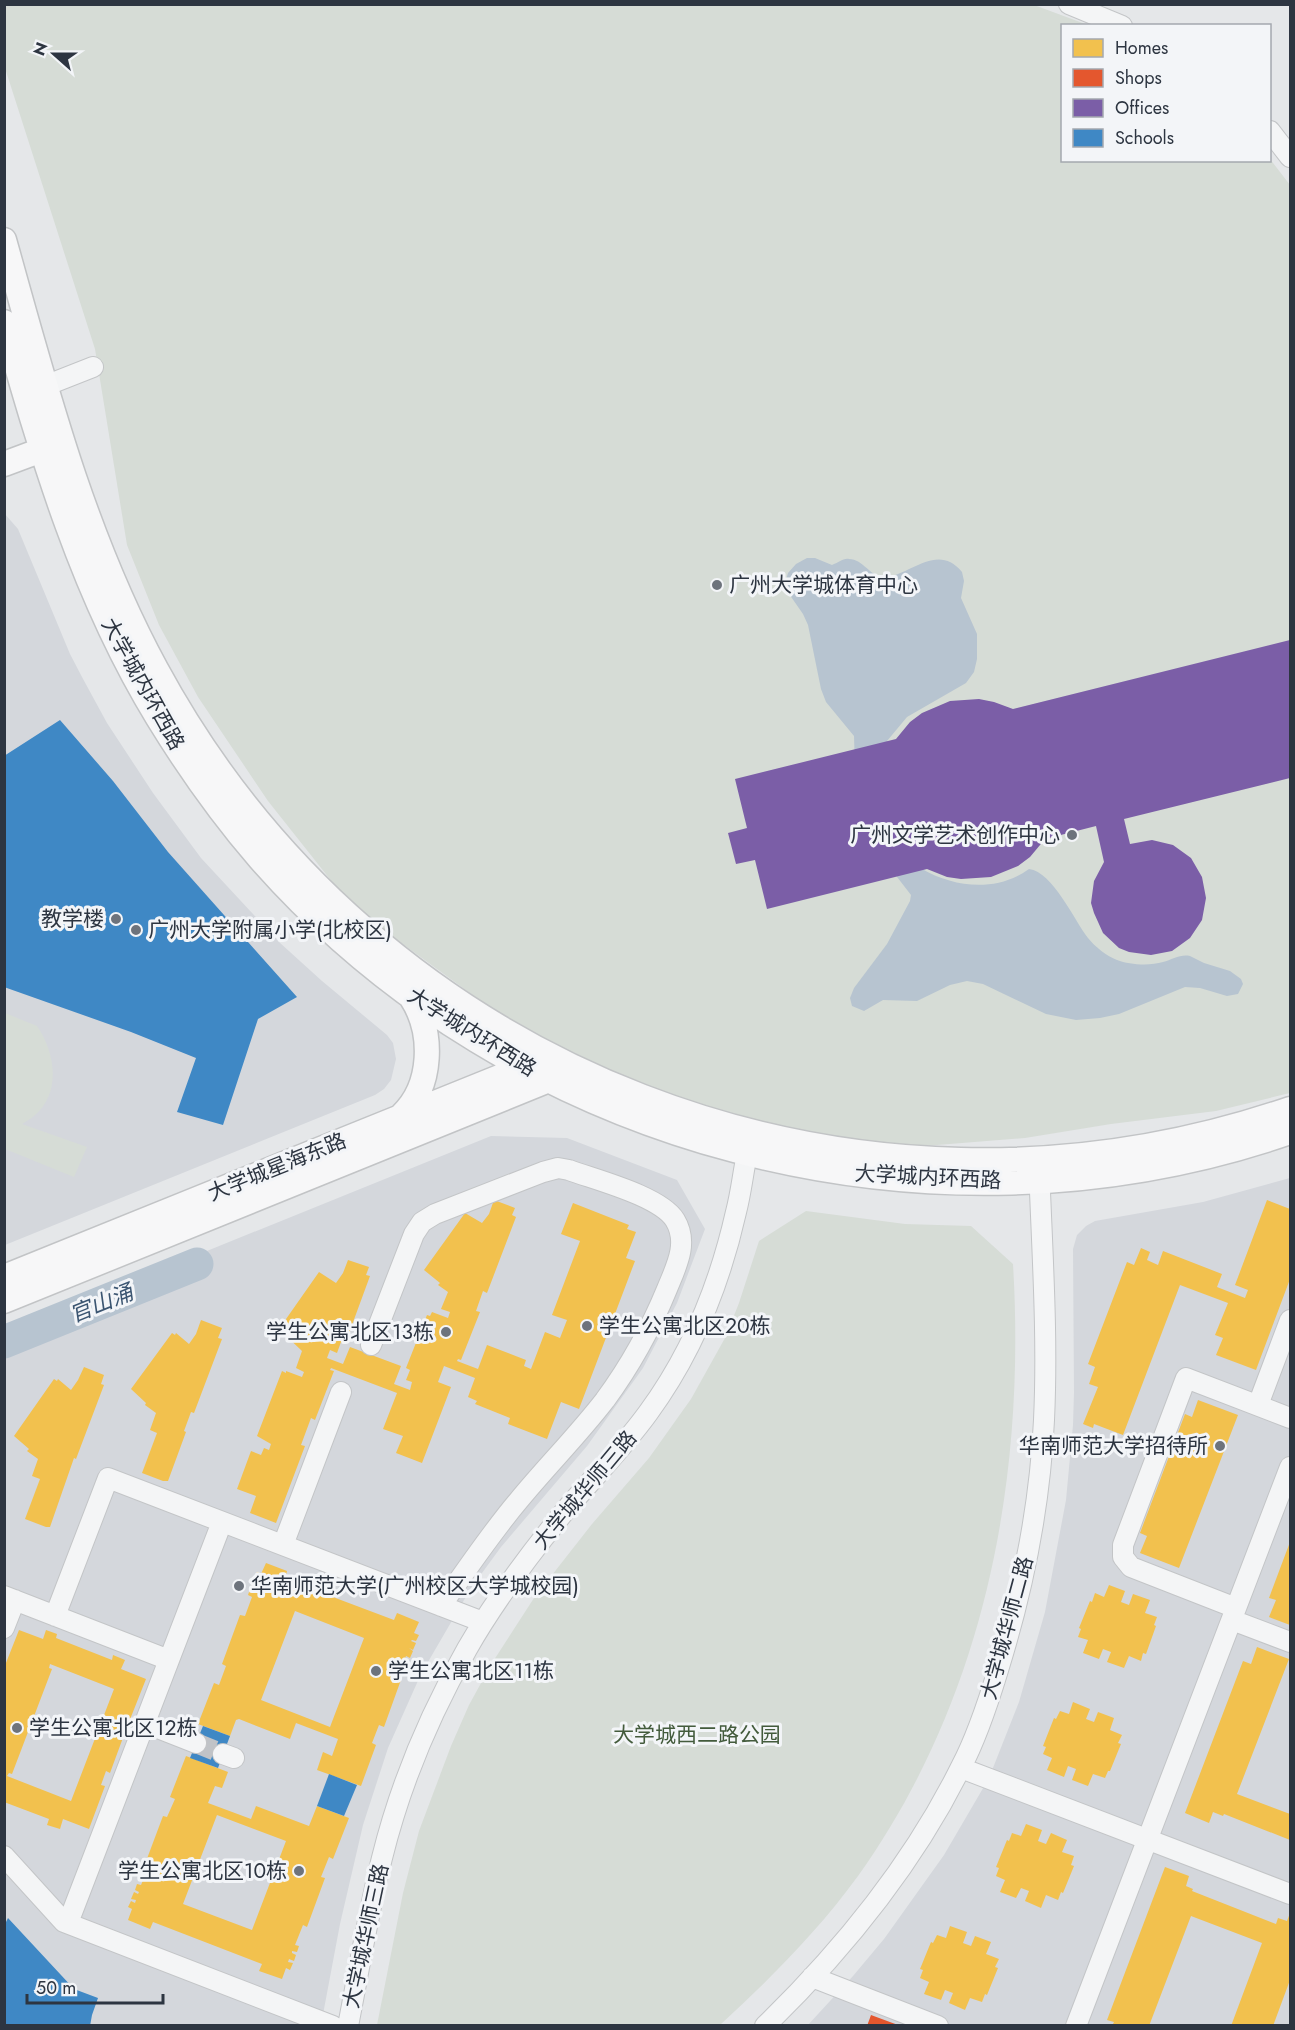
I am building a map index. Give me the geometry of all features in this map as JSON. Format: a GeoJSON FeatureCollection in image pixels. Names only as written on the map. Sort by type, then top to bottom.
{"type":"FeatureCollection","features":[{"type":"Feature","properties":{"kind":"main road","name":"大学城内环西路"},"geometry":{"type":"LineString","coordinates":[[4,240],[13,336],[35,390],[51,446],[68,528],[119,647],[142,691],[231,825],[291,893],[326,927],[409,995],[524,1067],[586,1099],[655,1126],[747,1154],[814,1168],[902,1180],[947,1182],[1039,1170],[1087,1155],[1180,1140],[1290,1109]]}},
{"type":"Feature","properties":{"kind":"main road","name":"大学城内环西路"},"geometry":{"type":"LineString","coordinates":[[51,446],[88,520],[139,637],[177,706],[249,812],[307,878],[386,949],[454,999],[550,1056],[595,1079],[671,1108],[751,1132],[802,1144],[904,1158],[978,1160],[1039,1170],[1100,1176],[1184,1162],[1290,1132]]}},
{"type":"Feature","properties":{"kind":"main road"},"geometry":{"type":"LineString","coordinates":[[4,464],[51,446]]}},
{"type":"Feature","properties":{"kind":"main road"},"geometry":{"type":"LineString","coordinates":[[401,1117],[417,1098],[426,1066],[425,1030],[421,1015],[409,995]]}},
{"type":"Feature","properties":{"kind":"main road","name":"大学城星海东路"},"geometry":{"type":"LineString","coordinates":[[4,1277],[550,1056]]}},
{"type":"Feature","properties":{"kind":"main road","name":"大学城星海东路"},"geometry":{"type":"LineString","coordinates":[[4,1301],[549,1080]]}},
{"type":"Feature","properties":{"kind":"street"},"geometry":{"type":"LineString","coordinates":[[1069,4],[1117,24]]}},
{"type":"Feature","properties":{"kind":"street"},"geometry":{"type":"LineString","coordinates":[[1271,133],[1290,157]]}},
{"type":"Feature","properties":{"kind":"street"},"geometry":{"type":"LineString","coordinates":[[35,390],[93,367]]}},
{"type":"Feature","properties":{"kind":"street","name":"大学城华师三路"},"geometry":{"type":"LineString","coordinates":[[348,2025],[375,1887],[392,1822],[424,1734],[444,1692],[483,1622],[539,1543],[627,1440],[667,1384],[699,1326],[713,1293],[736,1211],[747,1154]]}},
{"type":"Feature","properties":{"kind":"street"},"geometry":{"type":"LineString","coordinates":[[371,1345],[414,1234],[422,1222],[435,1214],[543,1172],[558,1168],[570,1170],[655,1202],[669,1213],[678,1228],[681,1243],[678,1262],[657,1313],[629,1364],[594,1413],[496,1529],[441,1606]]}},
{"type":"Feature","properties":{"kind":"street","name":"大学城华师二路"},"geometry":{"type":"LineString","coordinates":[[765,2025],[845,1940],[897,1873],[936,1813],[961,1768],[987,1702],[1009,1635],[1023,1578],[1037,1496],[1044,1423],[1045,1359],[1039,1170]]}},
{"type":"Feature","properties":{"kind":"street"},"geometry":{"type":"LineString","coordinates":[[1258,1405],[1290,1320]]}},
{"type":"Feature","properties":{"kind":"street"},"geometry":{"type":"LineString","coordinates":[[1290,1418],[1186,1378],[1122,1549],[1125,1561],[1131,1567],[1290,1642]]}},
{"type":"Feature","properties":{"kind":"street"},"geometry":{"type":"LineString","coordinates":[[283,1545],[341,1392]]}},
{"type":"Feature","properties":{"kind":"street"},"geometry":{"type":"LineString","coordinates":[[1076,2025],[1290,1467]]}},
{"type":"Feature","properties":{"kind":"street"},"geometry":{"type":"LineString","coordinates":[[55,1616],[108,1478],[483,1622]]}},
{"type":"Feature","properties":{"kind":"street"},"geometry":{"type":"LineString","coordinates":[[68,1923],[222,1521]]}},
{"type":"Feature","properties":{"kind":"street"},"geometry":{"type":"LineString","coordinates":[[4,1628],[10,1598],[169,1660]]}},
{"type":"Feature","properties":{"kind":"street"},"geometry":{"type":"LineString","coordinates":[[145,1724],[196,1743]]}},
{"type":"Feature","properties":{"kind":"street"},"geometry":{"type":"LineString","coordinates":[[961,1768],[1290,1894]]}},
{"type":"Feature","properties":{"kind":"street"},"geometry":{"type":"LineString","coordinates":[[4,1856],[62,1920],[333,2025]]}},
{"type":"Feature","properties":{"kind":"street"},"geometry":{"type":"LineString","coordinates":[[812,1977],[938,2025]]}},
{"type":"Feature","properties":{"kind":"shaded area","name":"广州大学附属小学(北校区)"},"geometry":{"type":"Polygon","coordinates":[[[4,513],[18,529],[70,654],[82,677],[107,723],[153,793],[201,858],[279,942],[387,1035],[393,1043],[396,1059],[391,1080],[375,1095],[5,1245],[4,513]]]}},
{"type":"Feature","properties":{"kind":"shaded area"},"geometry":{"type":"Polygon","coordinates":[[[807,558],[815,558],[832,565],[845,559],[854,560],[881,577],[895,575],[934,560],[943,560],[953,564],[962,572],[964,581],[961,598],[977,634],[977,659],[974,672],[966,683],[907,717],[887,741],[922,869],[948,880],[976,885],[1003,881],[1029,869],[1038,872],[1055,887],[1091,941],[1109,956],[1128,963],[1146,964],[1190,956],[1230,971],[1241,979],[1243,984],[1238,994],[1227,996],[1200,988],[1185,987],[1119,1014],[1076,1020],[1046,1014],[983,984],[967,981],[950,985],[917,1001],[883,1000],[864,1011],[852,1006],[850,998],[854,988],[887,944],[911,895],[894,873],[855,768],[854,736],[826,702],[821,689],[808,625],[787,591],[785,583],[788,573],[796,564],[807,558]]]}},
{"type":"Feature","properties":{"kind":"shaded area","name":"华南师范大学(广州校区大学城校园)"},"geometry":{"type":"Polygon","coordinates":[[[491,1136],[567,1138],[677,1180],[705,1229],[677,1303],[643,1368],[587,1446],[501,1547],[482,1573],[421,1674],[388,1748],[363,1825],[340,1924],[321,2025],[5,2026],[5,1350],[203,1270],[197,1255],[491,1136]]]}},
{"type":"Feature","properties":{"kind":"shaded area"},"geometry":{"type":"Polygon","coordinates":[[[1290,1178],[1290,2025],[807,2026],[884,1939],[944,1855],[989,1778],[1019,1702],[1045,1612],[1066,1500],[1073,1425],[1073,1249],[1077,1235],[1095,1221],[1203,1202],[1290,1178]]]}},
{"type":"Feature","properties":{"kind":"green space","name":"广州大学城体育中心"},"geometry":{"type":"Polygon","coordinates":[[[4,5],[1034,5],[1085,24],[1061,24],[1061,162],[1271,160],[1290,185],[1290,1093],[1216,1111],[1111,1124],[1025,1138],[912,1147],[740,1124],[533,1039],[352,907],[268,801],[198,697],[159,625],[127,545],[95,349],[5,68],[4,5]]]}},
{"type":"Feature","properties":{"kind":"green space"},"geometry":{"type":"Polygon","coordinates":[[[5,1013],[37,1026],[48,1048],[53,1072],[49,1096],[43,1107],[22,1124],[87,1147],[74,1177],[5,1149],[5,1013]]]}},
{"type":"Feature","properties":{"kind":"green space","name":"大学城西二路公园"},"geometry":{"type":"Polygon","coordinates":[[[806,1211],[905,1224],[971,1226],[1013,1264],[1015,1345],[1012,1426],[1003,1506],[988,1584],[966,1661],[938,1736],[902,1807],[858,1876],[827,1916],[775,1972],[720,2025],[377,2025],[403,1893],[419,1831],[469,1705],[492,1663],[534,1598],[592,1524],[649,1458],[691,1399],[725,1338],[759,1241],[806,1211]]]}},
{"type":"Feature","properties":{"kind":"building: Homes"},"geometry":{"type":"Polygon","coordinates":[[[494,1200],[515,1208],[512,1215],[516,1217],[487,1293],[483,1291],[476,1311],[480,1312],[461,1360],[457,1361],[478,1369],[487,1345],[526,1360],[524,1366],[531,1369],[545,1332],[560,1338],[567,1320],[552,1315],[580,1241],[561,1234],[573,1203],[629,1225],[627,1229],[636,1232],[626,1258],[635,1261],[579,1409],[561,1402],[547,1439],[508,1424],[510,1418],[475,1404],[477,1401],[468,1397],[475,1378],[444,1366],[438,1382],[451,1387],[422,1463],[396,1453],[403,1436],[383,1429],[397,1393],[331,1368],[330,1370],[334,1371],[315,1420],[311,1418],[301,1445],[305,1446],[276,1523],[250,1513],[256,1496],[237,1489],[251,1451],[261,1455],[264,1448],[269,1450],[271,1444],[257,1436],[282,1371],[302,1377],[304,1372],[296,1368],[302,1351],[279,1329],[319,1272],[336,1283],[348,1260],[369,1267],[366,1275],[370,1276],[345,1344],[341,1342],[337,1353],[330,1350],[327,1358],[343,1364],[350,1347],[401,1366],[394,1384],[410,1390],[412,1382],[406,1380],[410,1370],[406,1368],[427,1315],[430,1316],[432,1312],[448,1318],[450,1312],[441,1309],[448,1292],[424,1270],[465,1213],[482,1223],[489,1214],[494,1200]]]}},
{"type":"Feature","properties":{"kind":"building: Homes"},"geometry":{"type":"Polygon","coordinates":[[[1267,1200],[1290,1209],[1290,1279],[1256,1370],[1216,1355],[1223,1338],[1215,1335],[1228,1303],[1180,1285],[1123,1435],[1094,1424],[1093,1428],[1083,1424],[1098,1387],[1089,1384],[1095,1367],[1088,1364],[1127,1262],[1134,1265],[1141,1248],[1150,1252],[1147,1260],[1158,1265],[1163,1251],[1222,1274],[1217,1287],[1245,1298],[1248,1290],[1235,1285],[1267,1200]]]}},
{"type":"Feature","properties":{"kind":"building: Homes"},"geometry":{"type":"Polygon","coordinates":[[[201,1320],[222,1328],[218,1338],[222,1339],[194,1413],[191,1412],[168,1481],[163,1481],[142,1473],[157,1433],[150,1430],[156,1413],[145,1405],[146,1403],[131,1389],[172,1333],[175,1335],[176,1333],[189,1344],[201,1320]]]}},
{"type":"Feature","properties":{"kind":"building: Homes"},"geometry":{"type":"Polygon","coordinates":[[[84,1367],[104,1375],[101,1384],[104,1385],[76,1459],[74,1458],[50,1527],[46,1527],[25,1519],[40,1479],[32,1476],[38,1459],[27,1451],[29,1449],[14,1436],[54,1379],[57,1381],[58,1379],[71,1390],[84,1367]]]}},
{"type":"Feature","properties":{"kind":"building: Homes"},"geometry":{"type":"Polygon","coordinates":[[[1198,1400],[1238,1415],[1179,1568],[1140,1553],[1147,1536],[1140,1533],[1185,1414],[1192,1417],[1198,1400]]]}},
{"type":"Feature","properties":{"kind":"building: Homes"},"geometry":{"type":"Polygon","coordinates":[[[1290,1542],[1290,1625],[1269,1617],[1276,1600],[1269,1598],[1290,1542]]]}},
{"type":"Feature","properties":{"kind":"building: Homes","name":"学生公寓北区11栋"},"geometry":{"type":"Polygon","coordinates":[[[266,1563],[287,1571],[285,1579],[394,1620],[397,1613],[419,1622],[414,1633],[419,1635],[416,1641],[411,1641],[416,1643],[413,1650],[409,1648],[413,1651],[410,1658],[406,1656],[398,1676],[402,1677],[384,1727],[379,1725],[372,1743],[376,1745],[361,1786],[317,1770],[323,1752],[332,1756],[338,1739],[296,1723],[290,1739],[239,1719],[236,1720],[230,1736],[198,1724],[214,1683],[219,1685],[226,1666],[222,1664],[240,1615],[245,1616],[252,1597],[248,1595],[250,1589],[255,1591],[251,1588],[254,1580],[258,1582],[254,1579],[257,1572],[261,1574],[266,1563]],[[295,1611],[261,1700],[330,1727],[364,1638],[295,1611]]]}},
{"type":"Feature","properties":{"kind":"building: Homes"},"geometry":{"type":"Polygon","coordinates":[[[1109,1585],[1125,1591],[1121,1602],[1129,1605],[1133,1594],[1150,1600],[1145,1613],[1157,1617],[1146,1654],[1143,1653],[1141,1661],[1129,1656],[1124,1668],[1107,1662],[1111,1652],[1103,1649],[1099,1659],[1083,1653],[1088,1640],[1078,1637],[1081,1629],[1079,1628],[1090,1601],[1092,1602],[1095,1593],[1104,1597],[1109,1585]]]}},
{"type":"Feature","properties":{"kind":"building: Homes","name":"学生公寓北区12栋"},"geometry":{"type":"Polygon","coordinates":[[[19,1630],[43,1639],[46,1630],[57,1634],[56,1638],[112,1660],[113,1655],[125,1660],[121,1669],[146,1679],[129,1722],[126,1721],[121,1734],[124,1735],[110,1773],[106,1771],[101,1785],[105,1786],[89,1829],[63,1819],[60,1829],[47,1825],[49,1819],[4,1802],[4,1668],[19,1630]],[[50,1664],[49,1668],[52,1669],[12,1774],[9,1773],[7,1776],[71,1801],[114,1689],[50,1664]]]}},
{"type":"Feature","properties":{"kind":"building: Homes"},"geometry":{"type":"Polygon","coordinates":[[[1257,1647],[1289,1659],[1237,1794],[1290,1814],[1290,1840],[1224,1814],[1223,1816],[1213,1812],[1209,1823],[1185,1813],[1243,1661],[1251,1664],[1257,1647]]]}},
{"type":"Feature","properties":{"kind":"building: Homes"},"geometry":{"type":"Polygon","coordinates":[[[1073,1702],[1090,1709],[1086,1719],[1094,1722],[1098,1712],[1114,1718],[1110,1730],[1122,1735],[1118,1743],[1121,1744],[1110,1771],[1105,1778],[1093,1774],[1088,1786],[1072,1780],[1076,1769],[1068,1766],[1064,1777],[1047,1770],[1052,1758],[1043,1754],[1046,1747],[1043,1746],[1054,1718],[1056,1719],[1060,1711],[1069,1714],[1073,1702]]]}},
{"type":"Feature","properties":{"kind":"building: Homes","name":"学生公寓北区10栋"},"geometry":{"type":"Polygon","coordinates":[[[186,1756],[228,1772],[222,1788],[215,1786],[208,1803],[251,1819],[256,1806],[309,1826],[317,1806],[349,1818],[333,1859],[329,1857],[321,1877],[325,1878],[307,1927],[303,1925],[295,1945],[299,1946],[297,1952],[292,1951],[296,1955],[294,1961],[289,1959],[288,1962],[293,1963],[290,1970],[286,1968],[282,1979],[259,1971],[262,1964],[153,1922],[150,1929],[128,1920],[132,1909],[128,1907],[131,1901],[135,1903],[136,1900],[131,1899],[134,1892],[138,1894],[139,1892],[135,1890],[137,1884],[141,1885],[149,1866],[145,1864],[163,1816],[167,1817],[175,1799],[170,1797],[186,1756]],[[217,1815],[183,1904],[252,1930],[286,1841],[217,1815]]]}},
{"type":"Feature","properties":{"kind":"building: Homes"},"geometry":{"type":"Polygon","coordinates":[[[1026,1824],[1042,1830],[1038,1841],[1046,1844],[1051,1833],[1067,1840],[1062,1852],[1074,1856],[1071,1865],[1074,1866],[1063,1893],[1061,1892],[1058,1900],[1046,1895],[1041,1908],[1025,1901],[1029,1891],[1021,1888],[1016,1898],[1000,1892],[1005,1880],[996,1876],[999,1868],[996,1867],[1007,1840],[1009,1841],[1012,1833],[1021,1836],[1026,1824]]]}},
{"type":"Feature","properties":{"kind":"building: Homes"},"geometry":{"type":"Polygon","coordinates":[[[1165,1867],[1189,1876],[1186,1886],[1193,1889],[1192,1891],[1276,1924],[1278,1918],[1287,1921],[1290,1913],[1290,1980],[1273,2026],[1231,2026],[1262,1943],[1191,1916],[1149,2026],[1112,2026],[1114,2022],[1107,2020],[1165,1867]]]}},
{"type":"Feature","properties":{"kind":"building: Homes"},"geometry":{"type":"Polygon","coordinates":[[[950,1926],[967,1932],[963,1943],[971,1946],[975,1936],[991,1942],[986,1954],[999,1959],[995,1967],[998,1968],[987,1995],[985,1994],[982,2002],[970,1998],[965,2010],[949,2003],[953,1993],[945,1990],[941,2000],[924,1994],[929,1982],[920,1978],[923,1970],[920,1969],[931,1942],[933,1943],[937,1935],[946,1938],[950,1926]]]}},
{"type":"Feature","properties":{"kind":"building: Shops"},"geometry":{"type":"Polygon","coordinates":[[[871,2015],[898,2025],[898,2026],[867,2026],[871,2015]]]}},
{"type":"Feature","properties":{"kind":"building: Offices"},"geometry":{"type":"Polygon","coordinates":[[[1290,640],[1290,778],[1124,819],[1130,844],[1152,840],[1173,845],[1191,858],[1202,877],[1206,898],[1202,920],[1190,938],[1172,951],[1151,955],[1129,952],[1119,948],[1103,933],[1091,903],[1094,881],[1104,862],[1096,826],[1045,839],[1030,857],[1018,866],[991,877],[961,879],[947,877],[927,869],[767,909],[755,860],[736,864],[728,833],[747,828],[735,779],[896,739],[910,722],[922,713],[950,701],[979,699],[1013,709],[1290,640]]]}},
{"type":"Feature","properties":{"kind":"building: Schools","name":"教学楼"},"geometry":{"type":"Polygon","coordinates":[[[60,720],[113,781],[168,852],[297,997],[258,1019],[223,1125],[177,1112],[196,1058],[131,1032],[4,987],[4,756],[60,720]]]}},
{"type":"Feature","properties":{"kind":"building: Schools"},"geometry":{"type":"Polygon","coordinates":[[[203,1726],[230,1736],[218,1768],[190,1758],[203,1726]]]}},
{"type":"Feature","properties":{"kind":"building: Schools"},"geometry":{"type":"Polygon","coordinates":[[[329,1774],[357,1785],[344,1816],[317,1806],[329,1774]]]}},
{"type":"Feature","properties":{"kind":"building: Schools"},"geometry":{"type":"Polygon","coordinates":[[[8,1918],[74,1989],[98,1998],[90,2026],[4,2026],[4,1926],[8,1918]]]}},
{"type":"Feature","properties":{"kind":"waterway","name":"官山涌"},"geometry":{"type":"LineString","coordinates":[[4,1342],[197,1264]]}},
{"type":"Feature","properties":{"kind":"tunnel"},"geometry":{"type":"LineString","coordinates":[[196,1743],[223,1754]]}},
{"type":"Feature","properties":{"kind":"place","name":"广州大学城体育中心"},"geometry":{"type":"Point","coordinates":[717,585]}},
{"type":"Feature","properties":{"kind":"place","name":"广州文学艺术创作中心"},"geometry":{"type":"Point","coordinates":[1072,835]}},
{"type":"Feature","properties":{"kind":"place","name":"教学楼"},"geometry":{"type":"Point","coordinates":[116,919]}},
{"type":"Feature","properties":{"kind":"place","name":"广州大学附属小学(北校区)"},"geometry":{"type":"Point","coordinates":[136,930]}},
{"type":"Feature","properties":{"kind":"place","name":"学生公寓北区20栋"},"geometry":{"type":"Point","coordinates":[587,1326]}},
{"type":"Feature","properties":{"kind":"place","name":"学生公寓北区13栋"},"geometry":{"type":"Point","coordinates":[446,1332]}},
{"type":"Feature","properties":{"kind":"place","name":"华南师范大学招待所"},"geometry":{"type":"Point","coordinates":[1220,1446]}},
{"type":"Feature","properties":{"kind":"place","name":"华南师范大学(广州校区大学城校园)"},"geometry":{"type":"Point","coordinates":[239,1586]}},
{"type":"Feature","properties":{"kind":"place","name":"学生公寓北区11栋"},"geometry":{"type":"Point","coordinates":[376,1671]}},
{"type":"Feature","properties":{"kind":"place","name":"学生公寓北区12栋"},"geometry":{"type":"Point","coordinates":[17,1728]}},
{"type":"Feature","properties":{"kind":"place","name":"学生公寓北区10栋"},"geometry":{"type":"Point","coordinates":[299,1871]}}]}
